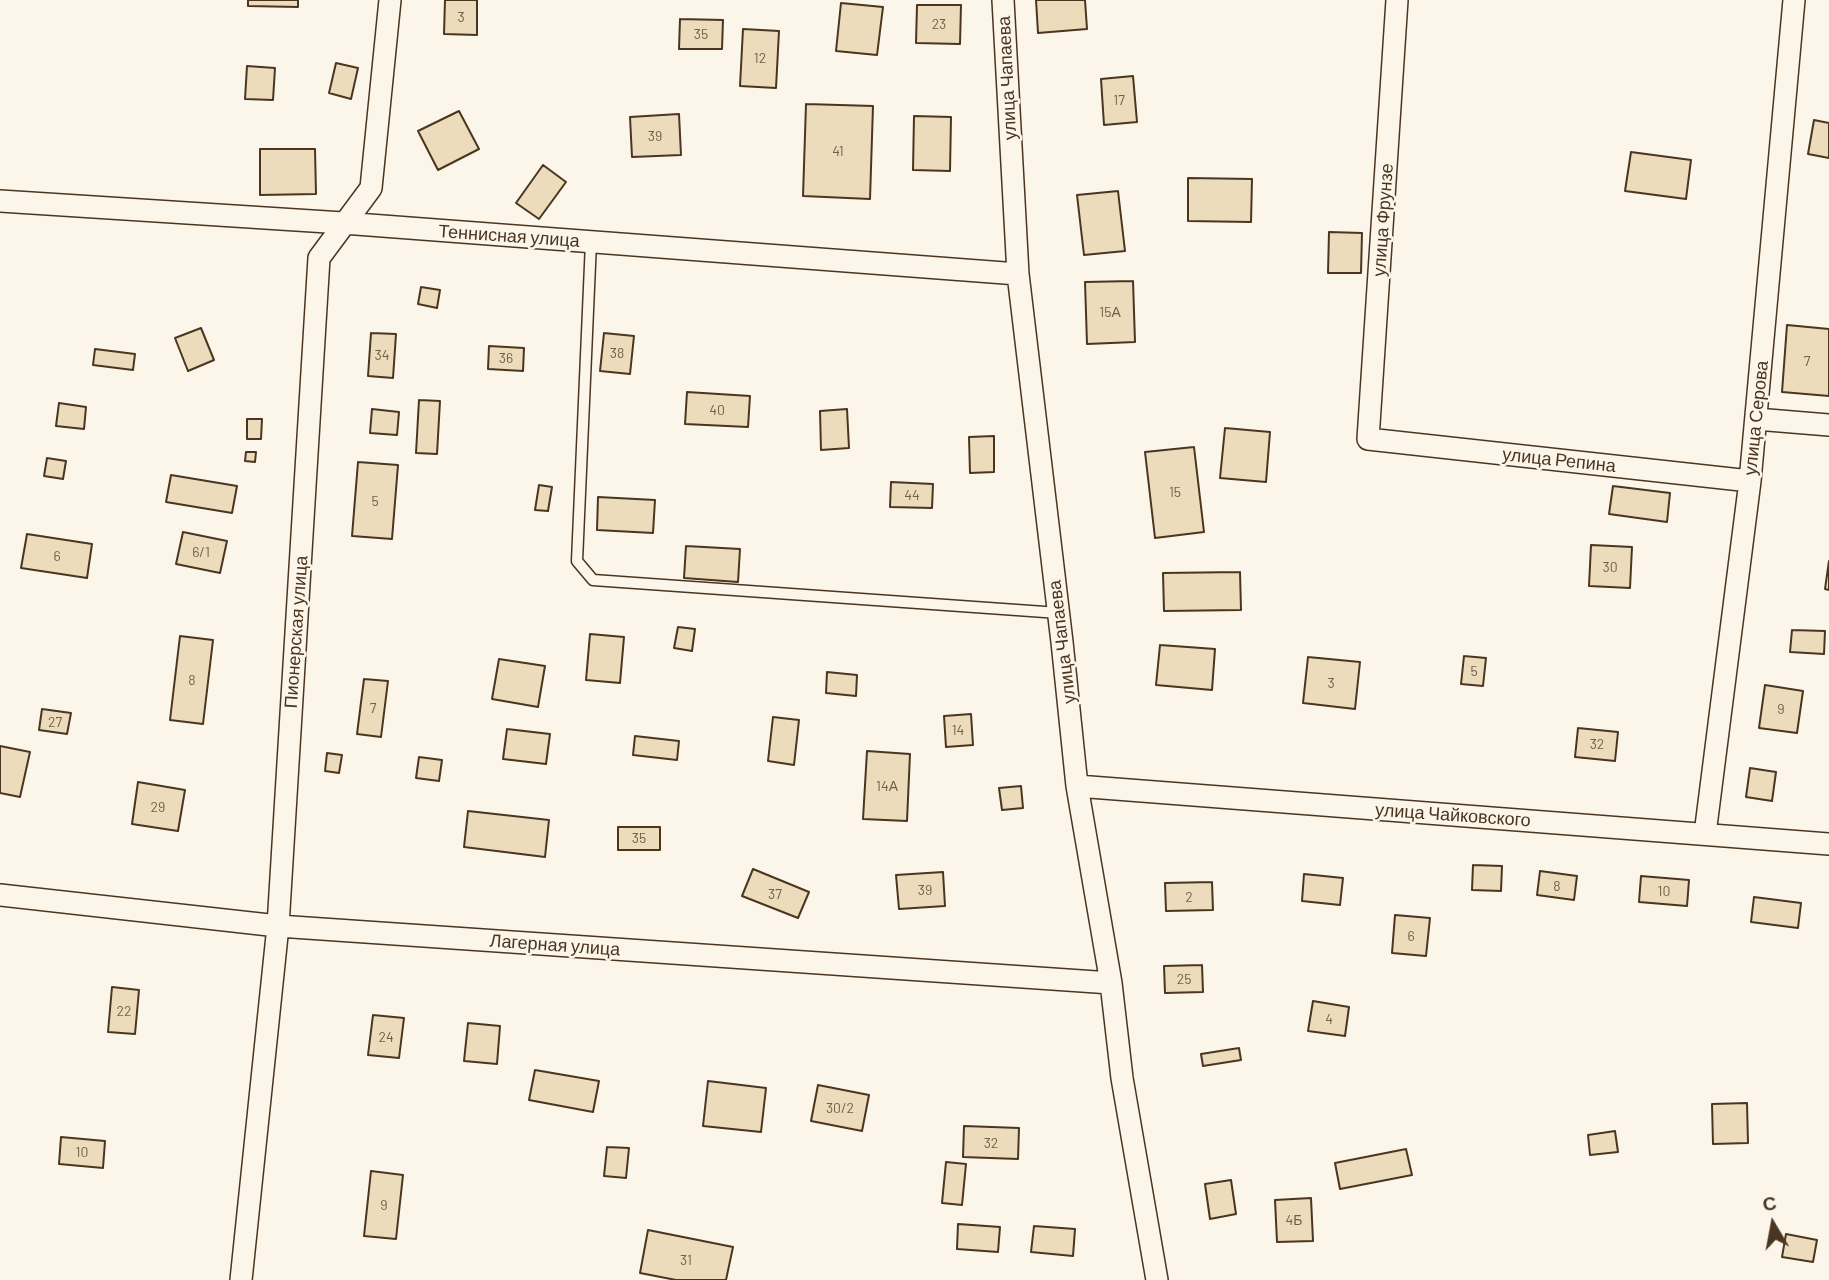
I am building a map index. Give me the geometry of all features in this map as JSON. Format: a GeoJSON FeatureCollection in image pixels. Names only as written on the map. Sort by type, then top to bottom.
{"type":"FeatureCollection","features":[{"type":"Feature","properties":{"kind":"street","name":"Пионерская улица"},"geometry":{"type":"LineString","coordinates":[[241,1280],[278,926],[319,258],[371,188],[390,0]]}},
{"type":"Feature","properties":{"kind":"street","name":"улица Чапаева"},"geometry":{"type":"LineString","coordinates":[[1003,0],[1018,274],[1077,786],[1111,983],[1122,1078],[1157,1280]]}},
{"type":"Feature","properties":{"kind":"street","name":"улица Фрунзе"},"geometry":{"type":"LineString","coordinates":[[1368,439],[1397,0]]}},
{"type":"Feature","properties":{"kind":"street","name":"улица Серова"},"geometry":{"type":"LineString","coordinates":[[1705,834],[1756,419],[1794,0]]}},
{"type":"Feature","properties":{"kind":"street","name":"Теннисная улица"},"geometry":{"type":"LineString","coordinates":[[0,201],[343,223],[1018,274]]}},
{"type":"Feature","properties":{"kind":"street"},"geometry":{"type":"LineString","coordinates":[[1756,419],[1829,425]]}},
{"type":"Feature","properties":{"kind":"street","name":"улица Репина"},"geometry":{"type":"LineString","coordinates":[[1368,439],[1749,481]]}},
{"type":"Feature","properties":{"kind":"street","name":"улица Чайковского"},"geometry":{"type":"LineString","coordinates":[[1077,786],[1829,844]]}},
{"type":"Feature","properties":{"kind":"street","name":"Лагерная улица"},"geometry":{"type":"LineString","coordinates":[[0,895],[278,926],[1111,983]]}},
{"type":"Feature","properties":{"kind":"lane"},"geometry":{"type":"LineString","coordinates":[[591,242],[578,561],[593,580],[1059,613]]}},
{"type":"Feature","properties":{"kind":"building"},"geometry":{"type":"Polygon","coordinates":[[[248,0],[298,0],[298,7],[248,6],[248,0]]]}},
{"type":"Feature","properties":{"kind":"building"},"geometry":{"type":"Polygon","coordinates":[[[445,0],[477,0],[477,35],[444,34],[445,0]]]}},
{"type":"Feature","properties":{"kind":"building"},"geometry":{"type":"Polygon","coordinates":[[[1036,0],[1085,0],[1087,29],[1038,33],[1036,0]]]}},
{"type":"Feature","properties":{"kind":"building"},"geometry":{"type":"Polygon","coordinates":[[[841,3],[883,7],[877,55],[836,51],[841,3]]]}},
{"type":"Feature","properties":{"kind":"building"},"geometry":{"type":"Polygon","coordinates":[[[917,5],[961,5],[960,44],[916,43],[917,5]]]}},
{"type":"Feature","properties":{"kind":"building"},"geometry":{"type":"Polygon","coordinates":[[[680,19],[723,20],[722,49],[679,49],[680,19]]]}},
{"type":"Feature","properties":{"kind":"building"},"geometry":{"type":"Polygon","coordinates":[[[743,29],[779,31],[776,88],[740,86],[743,29]]]}},
{"type":"Feature","properties":{"kind":"building"},"geometry":{"type":"Polygon","coordinates":[[[336,63],[358,68],[351,99],[329,93],[336,63]]]}},
{"type":"Feature","properties":{"kind":"building"},"geometry":{"type":"Polygon","coordinates":[[[247,66],[275,68],[273,100],[245,99],[247,66]]]}},
{"type":"Feature","properties":{"kind":"building"},"geometry":{"type":"Polygon","coordinates":[[[1133,76],[1137,122],[1104,125],[1101,79],[1133,76]]]}},
{"type":"Feature","properties":{"kind":"building"},"geometry":{"type":"Polygon","coordinates":[[[806,104],[873,106],[870,199],[803,196],[806,104]]]}},
{"type":"Feature","properties":{"kind":"building"},"geometry":{"type":"Polygon","coordinates":[[[459,111],[479,149],[438,170],[418,131],[459,111]]]}},
{"type":"Feature","properties":{"kind":"building"},"geometry":{"type":"Polygon","coordinates":[[[679,114],[681,155],[632,157],[630,117],[679,114]]]}},
{"type":"Feature","properties":{"kind":"building"},"geometry":{"type":"Polygon","coordinates":[[[914,116],[951,117],[950,171],[913,170],[914,116]]]}},
{"type":"Feature","properties":{"kind":"building"},"geometry":{"type":"Polygon","coordinates":[[[1814,120],[1829,123],[1829,158],[1808,154],[1814,120]]]}},
{"type":"Feature","properties":{"kind":"building"},"geometry":{"type":"Polygon","coordinates":[[[260,149],[315,149],[316,194],[260,195],[260,149]]]}},
{"type":"Feature","properties":{"kind":"building"},"geometry":{"type":"Polygon","coordinates":[[[1631,152],[1691,160],[1686,199],[1625,191],[1631,152]]]}},
{"type":"Feature","properties":{"kind":"building"},"geometry":{"type":"Polygon","coordinates":[[[543,165],[566,182],[539,219],[516,203],[543,165]]]}},
{"type":"Feature","properties":{"kind":"building"},"geometry":{"type":"Polygon","coordinates":[[[1188,178],[1252,179],[1251,222],[1188,221],[1188,178]]]}},
{"type":"Feature","properties":{"kind":"building"},"geometry":{"type":"Polygon","coordinates":[[[1118,191],[1125,251],[1084,255],[1077,195],[1118,191]]]}},
{"type":"Feature","properties":{"kind":"building"},"geometry":{"type":"Polygon","coordinates":[[[1329,232],[1362,233],[1361,273],[1328,273],[1329,232]]]}},
{"type":"Feature","properties":{"kind":"building"},"geometry":{"type":"Polygon","coordinates":[[[1133,281],[1135,342],[1087,344],[1085,282],[1133,281]]]}},
{"type":"Feature","properties":{"kind":"building"},"geometry":{"type":"Polygon","coordinates":[[[421,287],[440,290],[437,308],[418,304],[421,287]]]}},
{"type":"Feature","properties":{"kind":"building"},"geometry":{"type":"Polygon","coordinates":[[[1787,325],[1829,329],[1829,396],[1782,392],[1787,325]]]}},
{"type":"Feature","properties":{"kind":"building"},"geometry":{"type":"Polygon","coordinates":[[[201,328],[214,360],[188,371],[175,338],[201,328]]]}},
{"type":"Feature","properties":{"kind":"building"},"geometry":{"type":"Polygon","coordinates":[[[371,333],[396,334],[393,378],[368,376],[371,333]]]}},
{"type":"Feature","properties":{"kind":"building"},"geometry":{"type":"Polygon","coordinates":[[[604,333],[634,336],[630,374],[600,371],[604,333]]]}},
{"type":"Feature","properties":{"kind":"building"},"geometry":{"type":"Polygon","coordinates":[[[489,346],[524,348],[523,371],[488,369],[489,346]]]}},
{"type":"Feature","properties":{"kind":"building"},"geometry":{"type":"Polygon","coordinates":[[[95,349],[135,354],[133,370],[93,365],[95,349]]]}},
{"type":"Feature","properties":{"kind":"building"},"geometry":{"type":"Polygon","coordinates":[[[687,392],[750,396],[748,427],[685,424],[687,392]]]}},
{"type":"Feature","properties":{"kind":"building"},"geometry":{"type":"Polygon","coordinates":[[[419,400],[440,401],[437,454],[416,453],[419,400]]]}},
{"type":"Feature","properties":{"kind":"building"},"geometry":{"type":"Polygon","coordinates":[[[59,403],[86,407],[84,429],[56,426],[59,403]]]}},
{"type":"Feature","properties":{"kind":"building"},"geometry":{"type":"Polygon","coordinates":[[[372,409],[399,412],[397,435],[370,433],[372,409]]]}},
{"type":"Feature","properties":{"kind":"building"},"geometry":{"type":"Polygon","coordinates":[[[847,409],[849,448],[821,450],[820,411],[847,409]]]}},
{"type":"Feature","properties":{"kind":"building"},"geometry":{"type":"Polygon","coordinates":[[[247,419],[262,419],[261,439],[247,439],[247,419]]]}},
{"type":"Feature","properties":{"kind":"building"},"geometry":{"type":"Polygon","coordinates":[[[1225,428],[1270,432],[1266,482],[1220,478],[1225,428]]]}},
{"type":"Feature","properties":{"kind":"building"},"geometry":{"type":"Polygon","coordinates":[[[994,436],[994,472],[970,473],[969,437],[994,436]]]}},
{"type":"Feature","properties":{"kind":"building"},"geometry":{"type":"Polygon","coordinates":[[[1194,447],[1204,532],[1155,538],[1145,452],[1194,447]]]}},
{"type":"Feature","properties":{"kind":"building"},"geometry":{"type":"Polygon","coordinates":[[[246,452],[256,452],[255,462],[245,461],[246,452]]]}},
{"type":"Feature","properties":{"kind":"building"},"geometry":{"type":"Polygon","coordinates":[[[47,458],[66,461],[63,479],[44,476],[47,458]]]}},
{"type":"Feature","properties":{"kind":"building"},"geometry":{"type":"Polygon","coordinates":[[[358,462],[398,465],[392,539],[352,536],[358,462]]]}},
{"type":"Feature","properties":{"kind":"building"},"geometry":{"type":"Polygon","coordinates":[[[171,475],[237,486],[232,513],[166,502],[171,475]]]}},
{"type":"Feature","properties":{"kind":"building"},"geometry":{"type":"Polygon","coordinates":[[[891,482],[933,484],[932,508],[890,507],[891,482]]]}},
{"type":"Feature","properties":{"kind":"building"},"geometry":{"type":"Polygon","coordinates":[[[539,485],[552,487],[548,511],[535,510],[539,485]]]}},
{"type":"Feature","properties":{"kind":"building"},"geometry":{"type":"Polygon","coordinates":[[[1613,486],[1670,493],[1667,522],[1609,514],[1613,486]]]}},
{"type":"Feature","properties":{"kind":"building"},"geometry":{"type":"Polygon","coordinates":[[[598,497],[655,500],[653,533],[597,530],[598,497]]]}},
{"type":"Feature","properties":{"kind":"building"},"geometry":{"type":"Polygon","coordinates":[[[183,532],[227,541],[220,573],[176,564],[183,532]]]}},
{"type":"Feature","properties":{"kind":"building"},"geometry":{"type":"Polygon","coordinates":[[[27,534],[92,544],[87,578],[21,568],[27,534]]]}},
{"type":"Feature","properties":{"kind":"building"},"geometry":{"type":"Polygon","coordinates":[[[1591,545],[1632,547],[1630,588],[1589,586],[1591,545]]]}},
{"type":"Feature","properties":{"kind":"building"},"geometry":{"type":"Polygon","coordinates":[[[686,546],[740,549],[738,582],[684,578],[686,546]]]}},
{"type":"Feature","properties":{"kind":"building"},"geometry":{"type":"Polygon","coordinates":[[[1829,561],[1829,590],[1825,589],[1829,561]]]}},
{"type":"Feature","properties":{"kind":"building"},"geometry":{"type":"Polygon","coordinates":[[[1240,572],[1241,610],[1164,611],[1163,573],[1240,572]]]}},
{"type":"Feature","properties":{"kind":"building"},"geometry":{"type":"Polygon","coordinates":[[[678,627],[695,629],[692,651],[674,648],[678,627]]]}},
{"type":"Feature","properties":{"kind":"building"},"geometry":{"type":"Polygon","coordinates":[[[1792,630],[1825,631],[1824,654],[1790,652],[1792,630]]]}},
{"type":"Feature","properties":{"kind":"building"},"geometry":{"type":"Polygon","coordinates":[[[590,634],[624,637],[620,683],[586,680],[590,634]]]}},
{"type":"Feature","properties":{"kind":"building"},"geometry":{"type":"Polygon","coordinates":[[[180,636],[213,640],[203,724],[170,720],[180,636]]]}},
{"type":"Feature","properties":{"kind":"building"},"geometry":{"type":"Polygon","coordinates":[[[1160,645],[1215,649],[1212,690],[1156,685],[1160,645]]]}},
{"type":"Feature","properties":{"kind":"building"},"geometry":{"type":"Polygon","coordinates":[[[1464,656],[1486,658],[1483,686],[1461,684],[1464,656]]]}},
{"type":"Feature","properties":{"kind":"building"},"geometry":{"type":"Polygon","coordinates":[[[1308,657],[1360,662],[1355,709],[1303,703],[1308,657]]]}},
{"type":"Feature","properties":{"kind":"building"},"geometry":{"type":"Polygon","coordinates":[[[499,659],[545,666],[538,707],[492,699],[499,659]]]}},
{"type":"Feature","properties":{"kind":"building"},"geometry":{"type":"Polygon","coordinates":[[[827,672],[857,675],[856,696],[826,693],[827,672]]]}},
{"type":"Feature","properties":{"kind":"building"},"geometry":{"type":"Polygon","coordinates":[[[364,679],[388,681],[381,737],[357,734],[364,679]]]}},
{"type":"Feature","properties":{"kind":"building"},"geometry":{"type":"Polygon","coordinates":[[[1765,685],[1803,691],[1797,733],[1759,728],[1765,685]]]}},
{"type":"Feature","properties":{"kind":"building"},"geometry":{"type":"Polygon","coordinates":[[[42,709],[71,713],[67,734],[39,730],[42,709]]]}},
{"type":"Feature","properties":{"kind":"building"},"geometry":{"type":"Polygon","coordinates":[[[971,714],[973,745],[946,747],[944,716],[971,714]]]}},
{"type":"Feature","properties":{"kind":"building"},"geometry":{"type":"Polygon","coordinates":[[[773,717],[799,720],[794,765],[768,761],[773,717]]]}},
{"type":"Feature","properties":{"kind":"building"},"geometry":{"type":"Polygon","coordinates":[[[1578,728],[1618,732],[1615,761],[1575,757],[1578,728]]]}},
{"type":"Feature","properties":{"kind":"building"},"geometry":{"type":"Polygon","coordinates":[[[507,729],[550,734],[546,764],[503,759],[507,729]]]}},
{"type":"Feature","properties":{"kind":"building"},"geometry":{"type":"Polygon","coordinates":[[[635,736],[679,741],[677,760],[633,755],[635,736]]]}},
{"type":"Feature","properties":{"kind":"building"},"geometry":{"type":"Polygon","coordinates":[[[0,746],[30,752],[20,797],[0,793],[0,746]]]}},
{"type":"Feature","properties":{"kind":"building"},"geometry":{"type":"Polygon","coordinates":[[[867,751],[910,754],[907,821],[863,819],[867,751]]]}},
{"type":"Feature","properties":{"kind":"building"},"geometry":{"type":"Polygon","coordinates":[[[327,753],[342,755],[339,773],[325,771],[327,753]]]}},
{"type":"Feature","properties":{"kind":"building"},"geometry":{"type":"Polygon","coordinates":[[[419,757],[442,760],[439,781],[416,778],[419,757]]]}},
{"type":"Feature","properties":{"kind":"building"},"geometry":{"type":"Polygon","coordinates":[[[1750,768],[1776,772],[1772,801],[1746,797],[1750,768]]]}},
{"type":"Feature","properties":{"kind":"building"},"geometry":{"type":"Polygon","coordinates":[[[138,782],[185,790],[178,831],[132,824],[138,782]]]}},
{"type":"Feature","properties":{"kind":"building"},"geometry":{"type":"Polygon","coordinates":[[[1021,786],[1023,808],[1002,810],[999,788],[1021,786]]]}},
{"type":"Feature","properties":{"kind":"building"},"geometry":{"type":"Polygon","coordinates":[[[468,811],[549,820],[545,857],[464,847],[468,811]]]}},
{"type":"Feature","properties":{"kind":"building"},"geometry":{"type":"Polygon","coordinates":[[[618,827],[660,827],[660,850],[618,850],[618,827]]]}},
{"type":"Feature","properties":{"kind":"building"},"geometry":{"type":"Polygon","coordinates":[[[1473,865],[1502,866],[1501,891],[1472,890],[1473,865]]]}},
{"type":"Feature","properties":{"kind":"building"},"geometry":{"type":"Polygon","coordinates":[[[753,869],[809,892],[798,918],[742,896],[753,869]]]}},
{"type":"Feature","properties":{"kind":"building"},"geometry":{"type":"Polygon","coordinates":[[[1540,871],[1577,876],[1574,900],[1537,895],[1540,871]]]}},
{"type":"Feature","properties":{"kind":"building"},"geometry":{"type":"Polygon","coordinates":[[[943,872],[945,906],[899,909],[896,875],[943,872]]]}},
{"type":"Feature","properties":{"kind":"building"},"geometry":{"type":"Polygon","coordinates":[[[1304,874],[1343,878],[1340,905],[1302,901],[1304,874]]]}},
{"type":"Feature","properties":{"kind":"building"},"geometry":{"type":"Polygon","coordinates":[[[1641,876],[1689,880],[1687,906],[1639,902],[1641,876]]]}},
{"type":"Feature","properties":{"kind":"building"},"geometry":{"type":"Polygon","coordinates":[[[1212,882],[1213,910],[1166,911],[1165,883],[1212,882]]]}},
{"type":"Feature","properties":{"kind":"building"},"geometry":{"type":"Polygon","coordinates":[[[1754,897],[1801,903],[1798,928],[1751,922],[1754,897]]]}},
{"type":"Feature","properties":{"kind":"building"},"geometry":{"type":"Polygon","coordinates":[[[1395,915],[1430,918],[1426,956],[1392,953],[1395,915]]]}},
{"type":"Feature","properties":{"kind":"building"},"geometry":{"type":"Polygon","coordinates":[[[1202,965],[1203,992],[1165,993],[1164,966],[1202,965]]]}},
{"type":"Feature","properties":{"kind":"building"},"geometry":{"type":"Polygon","coordinates":[[[112,987],[139,990],[135,1034],[108,1032],[112,987]]]}},
{"type":"Feature","properties":{"kind":"building"},"geometry":{"type":"Polygon","coordinates":[[[1313,1001],[1349,1007],[1345,1036],[1308,1031],[1313,1001]]]}},
{"type":"Feature","properties":{"kind":"building"},"geometry":{"type":"Polygon","coordinates":[[[373,1015],[404,1018],[399,1058],[368,1055],[373,1015]]]}},
{"type":"Feature","properties":{"kind":"building"},"geometry":{"type":"Polygon","coordinates":[[[468,1023],[500,1026],[497,1064],[464,1061],[468,1023]]]}},
{"type":"Feature","properties":{"kind":"building"},"geometry":{"type":"Polygon","coordinates":[[[1239,1048],[1241,1060],[1203,1066],[1201,1054],[1239,1048]]]}},
{"type":"Feature","properties":{"kind":"building"},"geometry":{"type":"Polygon","coordinates":[[[535,1070],[599,1081],[593,1112],[529,1100],[535,1070]]]}},
{"type":"Feature","properties":{"kind":"building"},"geometry":{"type":"Polygon","coordinates":[[[708,1081],[766,1088],[761,1132],[703,1126],[708,1081]]]}},
{"type":"Feature","properties":{"kind":"building"},"geometry":{"type":"Polygon","coordinates":[[[818,1085],[869,1095],[862,1131],[811,1121],[818,1085]]]}},
{"type":"Feature","properties":{"kind":"building"},"geometry":{"type":"Polygon","coordinates":[[[1747,1103],[1748,1143],[1713,1144],[1712,1104],[1747,1103]]]}},
{"type":"Feature","properties":{"kind":"building"},"geometry":{"type":"Polygon","coordinates":[[[964,1126],[1019,1128],[1018,1159],[963,1157],[964,1126]]]}},
{"type":"Feature","properties":{"kind":"building"},"geometry":{"type":"Polygon","coordinates":[[[1615,1131],[1618,1152],[1590,1155],[1588,1135],[1615,1131]]]}},
{"type":"Feature","properties":{"kind":"building"},"geometry":{"type":"Polygon","coordinates":[[[61,1137],[105,1141],[103,1168],[59,1164],[61,1137]]]}},
{"type":"Feature","properties":{"kind":"building"},"geometry":{"type":"Polygon","coordinates":[[[607,1147],[629,1148],[626,1178],[604,1176],[607,1147]]]}},
{"type":"Feature","properties":{"kind":"building"},"geometry":{"type":"Polygon","coordinates":[[[1406,1149],[1412,1175],[1340,1189],[1335,1163],[1406,1149]]]}},
{"type":"Feature","properties":{"kind":"building"},"geometry":{"type":"Polygon","coordinates":[[[946,1162],[966,1164],[962,1205],[942,1203],[946,1162]]]}},
{"type":"Feature","properties":{"kind":"building"},"geometry":{"type":"Polygon","coordinates":[[[371,1171],[403,1175],[396,1239],[364,1236],[371,1171]]]}},
{"type":"Feature","properties":{"kind":"building"},"geometry":{"type":"Polygon","coordinates":[[[1231,1180],[1236,1214],[1210,1219],[1205,1184],[1231,1180]]]}},
{"type":"Feature","properties":{"kind":"building"},"geometry":{"type":"Polygon","coordinates":[[[1311,1198],[1313,1241],[1277,1242],[1275,1200],[1311,1198]]]}},
{"type":"Feature","properties":{"kind":"building"},"geometry":{"type":"Polygon","coordinates":[[[958,1224],[1000,1227],[998,1252],[957,1249],[958,1224]]]}},
{"type":"Feature","properties":{"kind":"building"},"geometry":{"type":"Polygon","coordinates":[[[1034,1226],[1075,1229],[1073,1256],[1031,1252],[1034,1226]]]}},
{"type":"Feature","properties":{"kind":"building"},"geometry":{"type":"Polygon","coordinates":[[[648,1230],[733,1247],[726,1280],[676,1280],[640,1273],[648,1230]]]}},
{"type":"Feature","properties":{"kind":"building"},"geometry":{"type":"Polygon","coordinates":[[[1786,1234],[1817,1240],[1813,1262],[1782,1257],[1786,1234]]]}}]}
